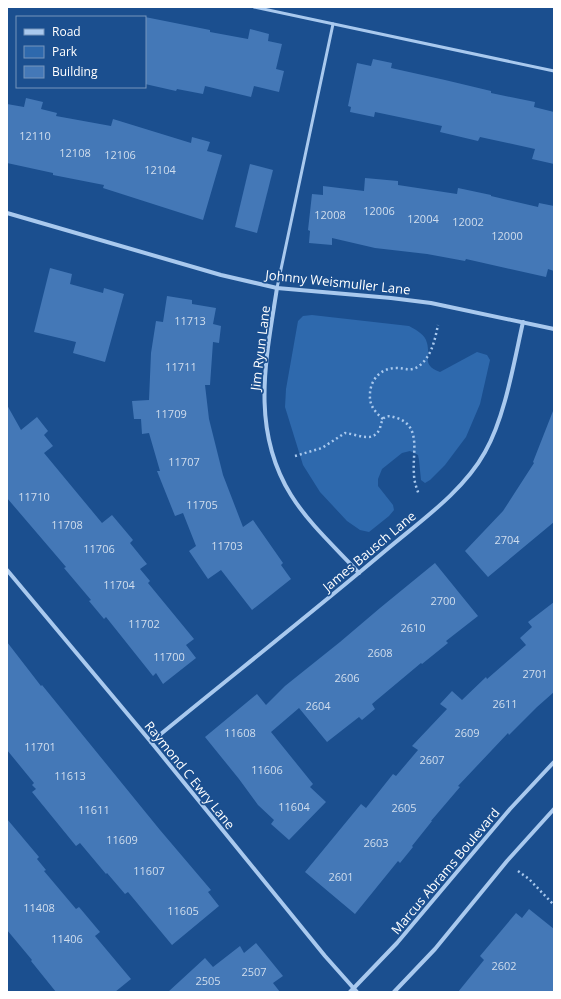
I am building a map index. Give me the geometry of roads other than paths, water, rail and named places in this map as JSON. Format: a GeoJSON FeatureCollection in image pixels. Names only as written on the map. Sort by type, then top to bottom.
{"type":"FeatureCollection","features":[{"type":"Feature","properties":{"kind":"street","name":"Johnny Weismuller Lane"},"geometry":{"type":"LineString","coordinates":[[7,213],[214,274],[277,288],[431,303],[554,329]]}},
{"type":"Feature","properties":{"kind":"street","name":"Jim Ryun Lane"},"geometry":{"type":"LineString","coordinates":[[277,288],[268,343],[264,404],[268,434],[276,464],[291,495],[312,522],[360,573]]}},
{"type":"Feature","properties":{"kind":"street","name":"James Bausch Lane"},"geometry":{"type":"LineString","coordinates":[[151,742],[360,573],[460,486],[474,470],[486,451],[503,406],[523,322]]}},
{"type":"Feature","properties":{"kind":"street","name":"Raymond C Ewry Lane"},"geometry":{"type":"LineString","coordinates":[[7,570],[151,742],[354,991]]}},
{"type":"Feature","properties":{"kind":"street","name":"Marcus Abrams Boulevard"},"geometry":{"type":"LineString","coordinates":[[354,991],[510,808],[554,762]]}},
{"type":"Feature","properties":{"kind":"street"},"geometry":{"type":"LineString","coordinates":[[394,992],[435,949],[508,861],[554,809]]}},
{"type":"Feature","properties":{"kind":"lane"},"geometry":{"type":"LineString","coordinates":[[254,7],[554,71]]}},
{"type":"Feature","properties":{"kind":"lane"},"geometry":{"type":"LineString","coordinates":[[277,288],[333,24]]}}]}
